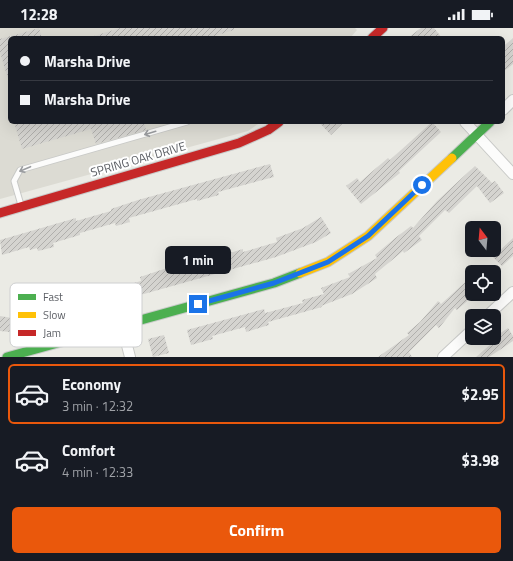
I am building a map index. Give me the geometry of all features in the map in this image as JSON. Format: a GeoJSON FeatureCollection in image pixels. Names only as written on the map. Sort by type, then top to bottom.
{"type":"FeatureCollection","features":[{"type":"Feature","properties":{"kind":"street"},"geometry":{"type":"LineString","coordinates":[[505,108],[513,100]]}},
{"type":"Feature","properties":{"kind":"street","name":"SPRING OAK DRIVE"},"geometry":{"type":"LineString","coordinates":[[0,213],[244,141],[271,129],[277,124]]}},
{"type":"Feature","properties":{"kind":"street"},"geometry":{"type":"LineString","coordinates":[[466,124],[513,174]]}},
{"type":"Feature","properties":{"kind":"street"},"geometry":{"type":"LineString","coordinates":[[142,320],[274,283],[328,262],[368,236],[488,124]]}},
{"type":"Feature","properties":{"kind":"street"},"geometry":{"type":"LineString","coordinates":[[495,309],[513,292]]}},
{"type":"Feature","properties":{"kind":"street"},"geometry":{"type":"LineString","coordinates":[[443,357],[465,337]]}},
{"type":"Feature","properties":{"kind":"street"},"geometry":{"type":"LineString","coordinates":[[5,354],[34,347]]}},
{"type":"Feature","properties":{"kind":"street"},"geometry":{"type":"LineString","coordinates":[[127,347],[130,357]]}},
{"type":"Feature","properties":{"kind":"lane"},"geometry":{"type":"LineString","coordinates":[[21,207],[14,181],[20,170],[180,124]]}},
{"type":"Feature","properties":{"kind":"shaded area"},"geometry":{"type":"Polygon","coordinates":[[[0,28],[355,28],[357,30],[352,36],[8,36],[8,124],[258,124],[248,131],[0,199],[0,28]]]}},
{"type":"Feature","properties":{"kind":"building"},"geometry":{"type":"Polygon","coordinates":[[[39,28],[41,36],[12,36],[39,28]]]}},
{"type":"Feature","properties":{"kind":"building"},"geometry":{"type":"Polygon","coordinates":[[[120,28],[234,28],[234,30],[214,36],[94,36],[120,28]]]}},
{"type":"Feature","properties":{"kind":"building"},"geometry":{"type":"Polygon","coordinates":[[[421,28],[434,28],[440,36],[411,36],[421,28]]]}},
{"type":"Feature","properties":{"kind":"building"},"geometry":{"type":"Polygon","coordinates":[[[8,37],[8,79],[0,52],[0,39],[8,37]]]}},
{"type":"Feature","properties":{"kind":"building"},"geometry":{"type":"Polygon","coordinates":[[[513,38],[513,64],[505,70],[505,45],[513,38]]]}},
{"type":"Feature","properties":{"kind":"building"},"geometry":{"type":"Polygon","coordinates":[[[15,124],[144,124],[146,130],[96,144],[91,129],[22,149],[15,124]]]}},
{"type":"Feature","properties":{"kind":"building"},"geometry":{"type":"Polygon","coordinates":[[[321,124],[342,124],[331,135],[321,124]]]}},
{"type":"Feature","properties":{"kind":"building"},"geometry":{"type":"Polygon","coordinates":[[[430,124],[434,124],[441,132],[399,171],[400,173],[361,204],[346,186],[357,178],[360,182],[388,158],[390,160],[430,124]]]}},
{"type":"Feature","properties":{"kind":"building"},"geometry":{"type":"Polygon","coordinates":[[[270,164],[274,177],[218,192],[219,195],[197,201],[197,199],[129,218],[130,222],[116,226],[115,223],[80,233],[80,235],[53,243],[54,247],[38,251],[37,248],[30,250],[29,247],[2,255],[0,240],[76,218],[76,221],[111,211],[111,209],[138,200],[270,164]]]}},
{"type":"Feature","properties":{"kind":"building"},"geometry":{"type":"Polygon","coordinates":[[[475,166],[492,183],[495,181],[504,193],[490,203],[477,186],[449,213],[445,210],[419,236],[422,240],[404,253],[403,251],[375,274],[377,278],[352,294],[321,306],[322,307],[268,322],[269,325],[246,332],[245,327],[212,336],[213,339],[191,345],[187,330],[264,309],[265,313],[303,303],[302,300],[324,294],[321,288],[350,277],[348,274],[377,258],[375,255],[394,239],[411,226],[413,228],[437,201],[475,166]]]}},
{"type":"Feature","properties":{"kind":"building"},"geometry":{"type":"Polygon","coordinates":[[[321,217],[331,233],[316,242],[276,257],[142,295],[142,283],[134,283],[141,281],[140,277],[173,266],[173,268],[187,264],[188,268],[221,258],[220,256],[243,249],[243,252],[277,242],[276,238],[303,228],[321,217]]]}},
{"type":"Feature","properties":{"kind":"building"},"geometry":{"type":"Polygon","coordinates":[[[513,238],[513,256],[502,266],[493,257],[501,257],[501,249],[513,238]]]}},
{"type":"Feature","properties":{"kind":"building"},"geometry":{"type":"Polygon","coordinates":[[[465,282],[465,301],[467,301],[457,310],[455,308],[439,328],[436,325],[409,352],[412,357],[378,357],[409,335],[407,333],[420,322],[438,301],[441,304],[465,282]]]}},
{"type":"Feature","properties":{"kind":"building"},"geometry":{"type":"Polygon","coordinates":[[[0,316],[10,318],[10,332],[0,331],[0,316]]]}},
{"type":"Feature","properties":{"kind":"building"},"geometry":{"type":"Polygon","coordinates":[[[508,328],[513,336],[513,341],[489,357],[476,357],[490,345],[501,345],[501,333],[508,328]]]}},
{"type":"Feature","properties":{"kind":"building"},"geometry":{"type":"Polygon","coordinates":[[[164,335],[169,353],[153,357],[148,339],[164,335]]]}},
{"type":"Feature","properties":{"kind":"traffic: fast"},"geometry":{"type":"LineString","coordinates":[[452,158],[488,124]]}},
{"type":"Feature","properties":{"kind":"traffic: fast"},"geometry":{"type":"LineString","coordinates":[[142,320],[274,283],[300,273]]}},
{"type":"Feature","properties":{"kind":"traffic: fast"},"geometry":{"type":"LineString","coordinates":[[7,357],[43,347]]}},
{"type":"Feature","properties":{"kind":"traffic: slow"},"geometry":{"type":"LineString","coordinates":[[300,273],[328,262],[368,236],[452,158]]}},
{"type":"Feature","properties":{"kind":"traffic: jam"},"geometry":{"type":"LineString","coordinates":[[374,36],[383,28]]}},
{"type":"Feature","properties":{"kind":"traffic: jam"},"geometry":{"type":"LineString","coordinates":[[0,213],[239,143],[268,130],[276,124]]}},
{"type":"Feature","properties":{"kind":"route"},"geometry":{"type":"LineString","coordinates":[[198,304],[274,283],[328,262],[368,236],[422,185]]}}]}
